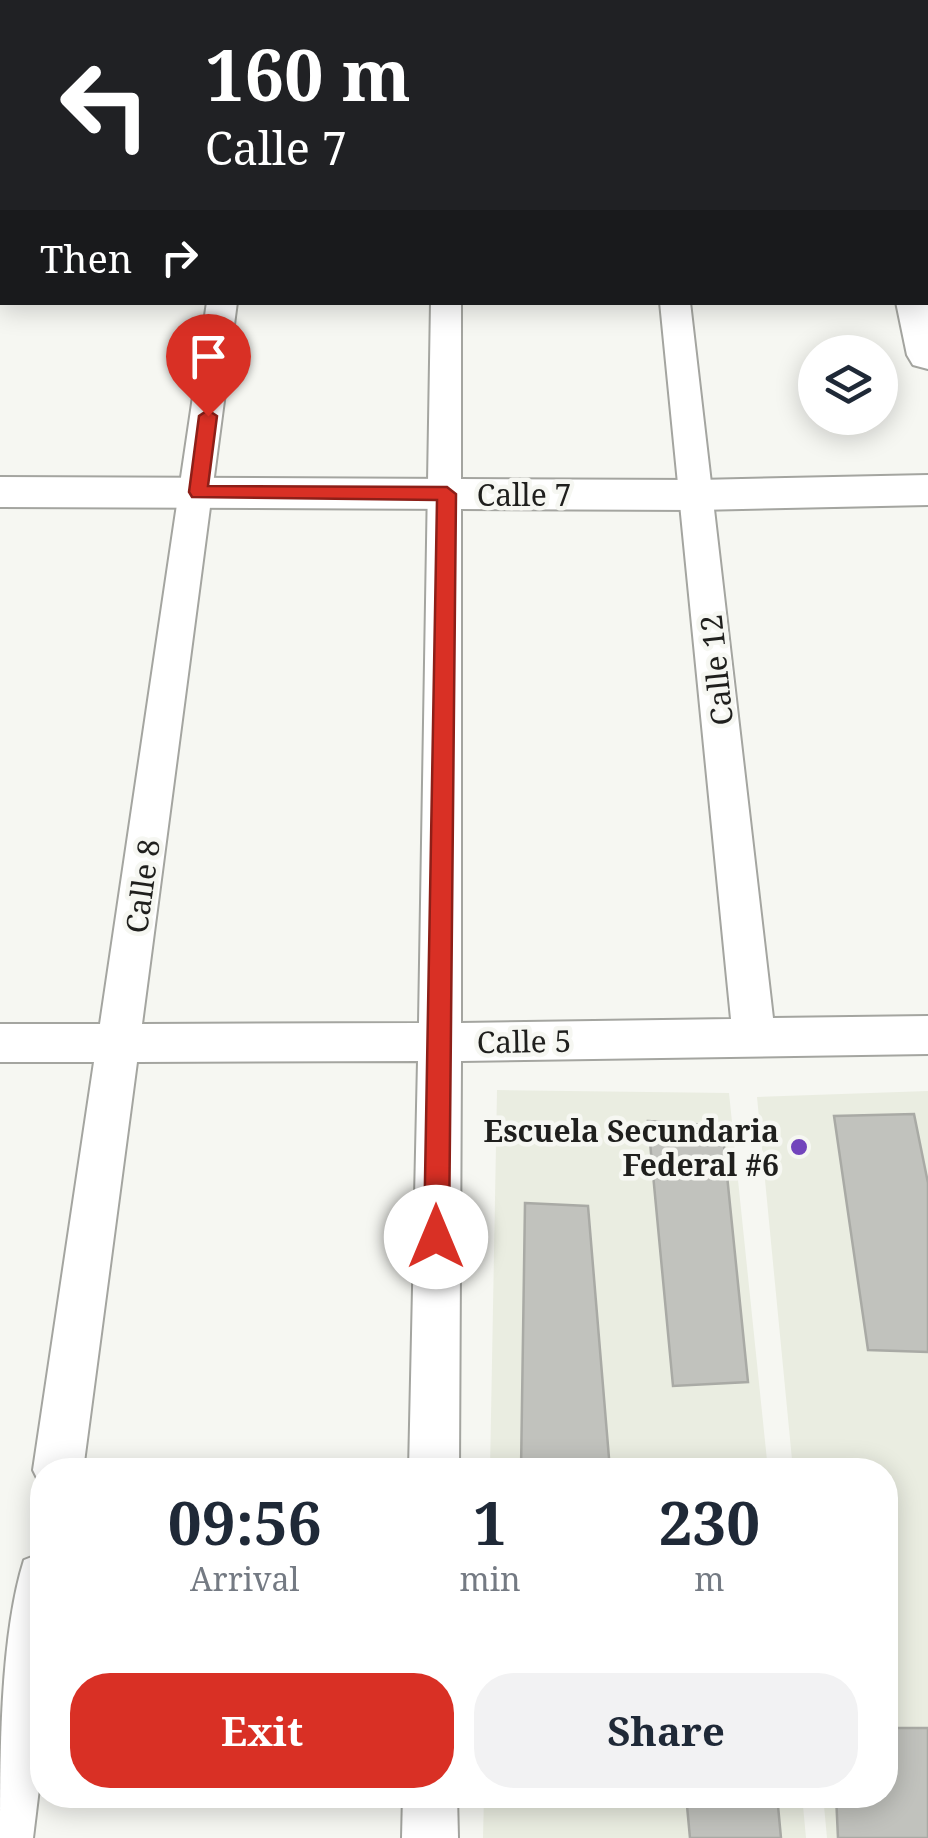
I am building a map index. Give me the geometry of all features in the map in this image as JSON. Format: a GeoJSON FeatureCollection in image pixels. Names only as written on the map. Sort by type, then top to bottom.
{"type":"FeatureCollection","features":[{"type":"Feature","properties":{"kind":"main road"},"geometry":{"type":"LineString","coordinates":[[917,305],[928,355]]}},
{"type":"Feature","properties":{"kind":"street","name":"Calle 8"},"geometry":{"type":"LineString","coordinates":[[60,1458],[222,305]]}},
{"type":"Feature","properties":{"kind":"street"},"geometry":{"type":"LineString","coordinates":[[434,1458],[446,305]]}},
{"type":"Feature","properties":{"kind":"street","name":"Calle 12"},"geometry":{"type":"LineString","coordinates":[[675,305],[754,1038]]}},
{"type":"Feature","properties":{"kind":"street","name":"Calle 7"},"geometry":{"type":"LineString","coordinates":[[0,492],[698,495],[928,490]]}},
{"type":"Feature","properties":{"kind":"street","name":"Calle 5"},"geometry":{"type":"LineString","coordinates":[[0,1043],[928,1035]]}},
{"type":"Feature","properties":{"kind":"street"},"geometry":{"type":"LineString","coordinates":[[5,1838],[30,1662]]}},
{"type":"Feature","properties":{"kind":"street"},"geometry":{"type":"LineString","coordinates":[[430,1808],[430,1838]]}},
{"type":"Feature","properties":{"kind":"shaded area"},"geometry":{"type":"Polygon","coordinates":[[[497,1090],[729,1093],[767,1458],[490,1458],[497,1090]]]}},
{"type":"Feature","properties":{"kind":"shaded area"},"geometry":{"type":"Polygon","coordinates":[[[928,1091],[928,1838],[827,1838],[824,1808],[898,1808],[898,1458],[792,1458],[757,1097],[928,1091]]]}},
{"type":"Feature","properties":{"kind":"shaded area"},"geometry":{"type":"Polygon","coordinates":[[[484,1808],[803,1808],[806,1838],[483,1838],[484,1808]]]}},
{"type":"Feature","properties":{"kind":"building"},"geometry":{"type":"Polygon","coordinates":[[[914,1114],[928,1183],[928,1352],[868,1350],[834,1116],[914,1114]]]}},
{"type":"Feature","properties":{"kind":"building"},"geometry":{"type":"Polygon","coordinates":[[[648,1121],[722,1126],[748,1382],[673,1386],[648,1121]]]}},
{"type":"Feature","properties":{"kind":"building"},"geometry":{"type":"Polygon","coordinates":[[[525,1203],[588,1206],[609,1458],[521,1458],[525,1203]]]}},
{"type":"Feature","properties":{"kind":"building"},"geometry":{"type":"Polygon","coordinates":[[[898,1728],[928,1728],[928,1838],[838,1838],[837,1808],[898,1808],[898,1728]]]}},
{"type":"Feature","properties":{"kind":"building"},"geometry":{"type":"Polygon","coordinates":[[[687,1808],[778,1808],[781,1838],[690,1838],[687,1808]]]}},
{"type":"Feature","properties":{"kind":"place","name":"Escuela Secundaria Federal #6"},"geometry":{"type":"Point","coordinates":[799,1147]}},
{"type":"Feature","properties":{"kind":"route"},"geometry":{"type":"LineString","coordinates":[[208,416],[198,492],[447,494],[436,1237]]}}]}
